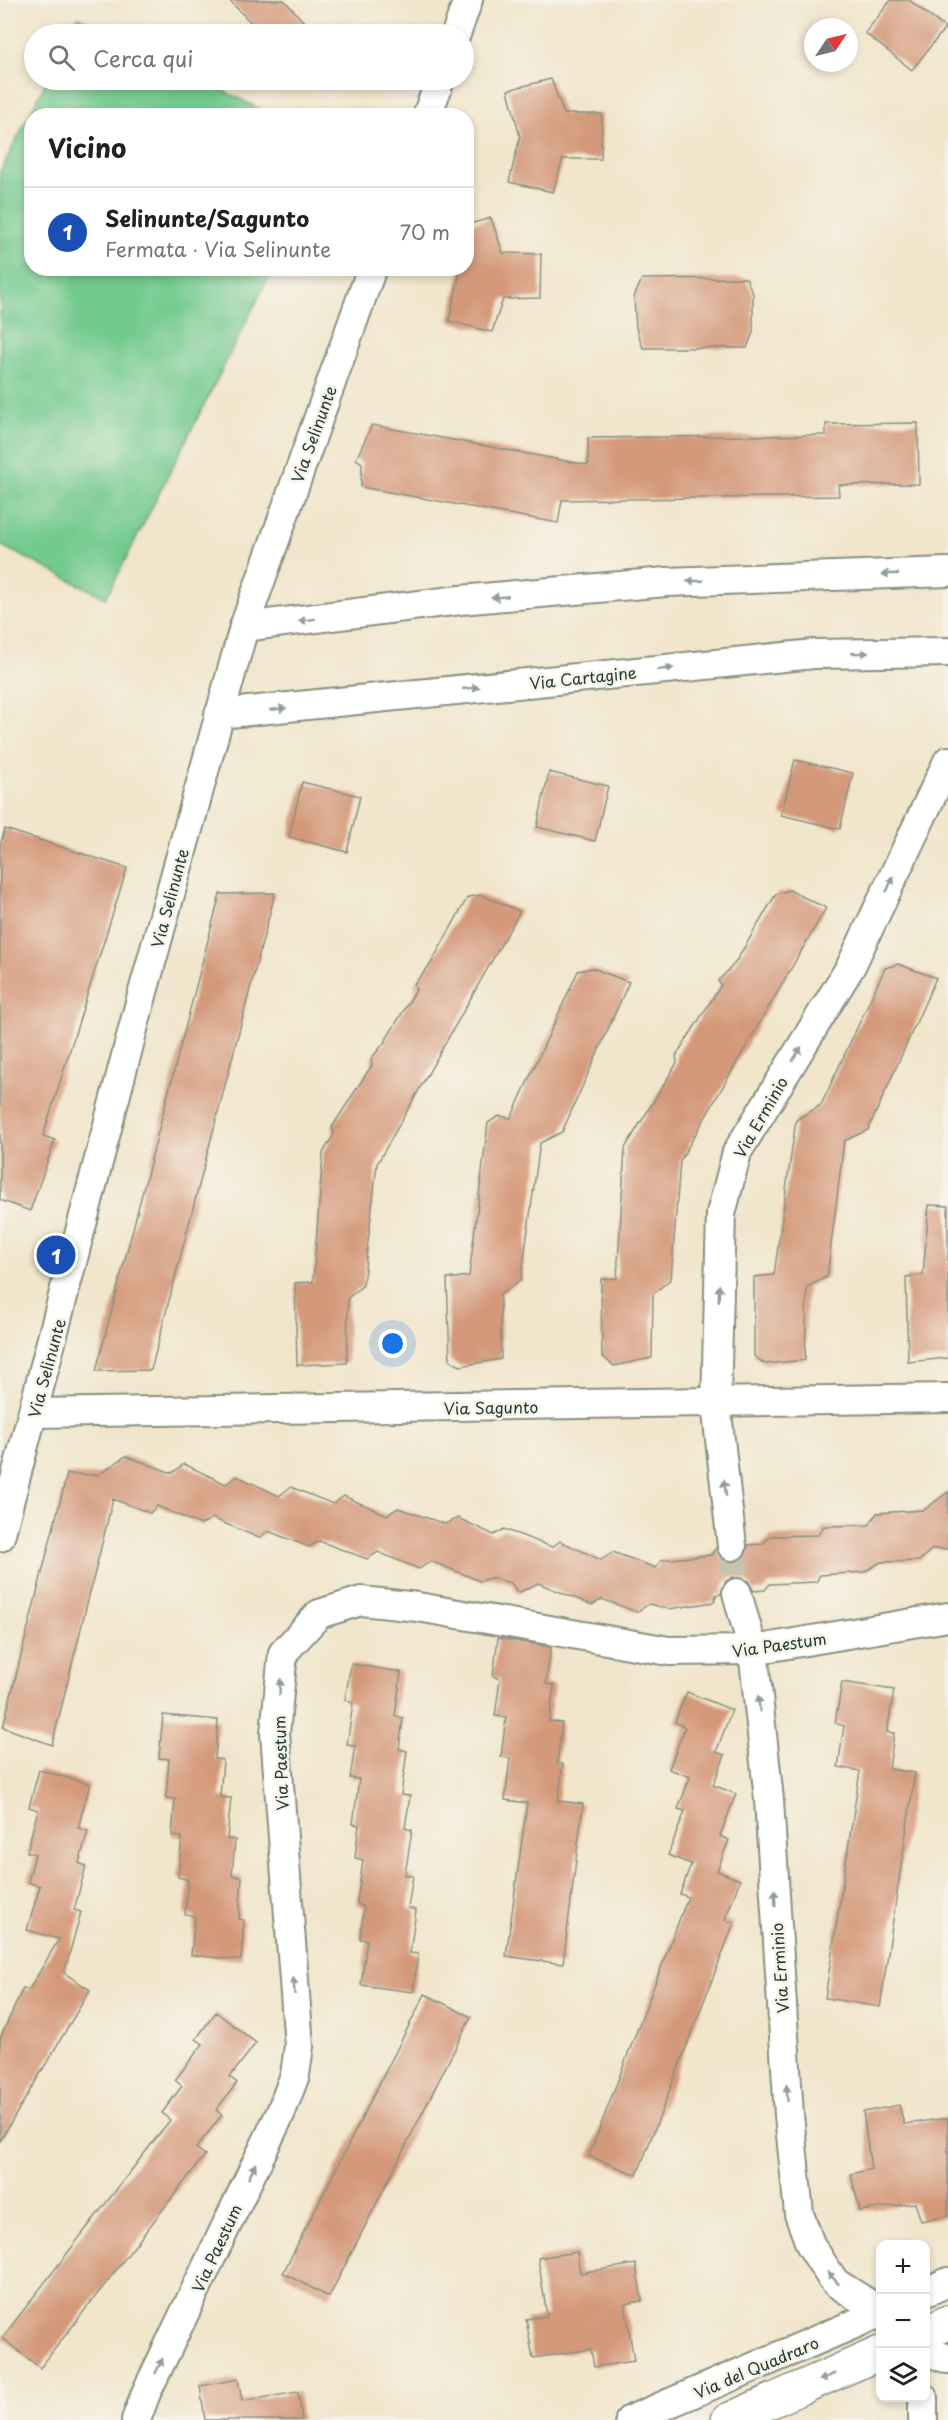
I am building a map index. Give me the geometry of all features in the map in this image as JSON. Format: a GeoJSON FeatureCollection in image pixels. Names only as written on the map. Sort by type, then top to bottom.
{"type":"FeatureCollection","features":[{"type":"Feature","properties":{"kind":"main road"},"geometry":{"type":"LineString","coordinates":[[930,2331],[948,2322]]}},
{"type":"Feature","properties":{"kind":"main road"},"geometry":{"type":"LineString","coordinates":[[728,2420],[876,2355]]}},
{"type":"Feature","properties":{"kind":"street"},"geometry":{"type":"LineString","coordinates":[[460,24],[468,0]]}},
{"type":"Feature","properties":{"kind":"street"},"geometry":{"type":"LineString","coordinates":[[430,108],[436,90]]}},
{"type":"Feature","properties":{"kind":"street","name":"Via Selinunte"},"geometry":{"type":"LineString","coordinates":[[0,1537],[138,1010],[244,627],[369,276]]}},
{"type":"Feature","properties":{"kind":"street"},"geometry":{"type":"LineString","coordinates":[[244,627],[460,600],[666,582],[948,572]]}},
{"type":"Feature","properties":{"kind":"street","name":"Via Cartagine"},"geometry":{"type":"LineString","coordinates":[[219,714],[814,654],[948,652]]}},
{"type":"Feature","properties":{"kind":"street","name":"Via Erminio"},"geometry":{"type":"LineString","coordinates":[[732,1546],[716,1404],[721,1214],[737,1152],[851,966],[948,761]]}},
{"type":"Feature","properties":{"kind":"street","name":"Via Sagunto"},"geometry":{"type":"LineString","coordinates":[[34,1413],[716,1404],[948,1398]]}},
{"type":"Feature","properties":{"kind":"street","name":"Via Erminio"},"geometry":{"type":"LineString","coordinates":[[737,1593],[753,1650],[769,1800],[790,2126],[799,2214],[810,2244],[836,2283],[876,2309]]}},
{"type":"Feature","properties":{"kind":"street","name":"Via Paestum"},"geometry":{"type":"LineString","coordinates":[[136,2420],[281,2112],[297,2065],[299,2046],[275,1733],[283,1653],[320,1614],[361,1601],[418,1608],[669,1651],[753,1650],[948,1617]]}},
{"type":"Feature","properties":{"kind":"street"},"geometry":{"type":"LineString","coordinates":[[930,2290],[948,2282]]}},
{"type":"Feature","properties":{"kind":"street","name":"Via del Quadraro"},"geometry":{"type":"LineString","coordinates":[[630,2420],[876,2314]]}},
{"type":"Feature","properties":{"kind":"street"},"geometry":{"type":"LineString","coordinates":[[930,2352],[948,2359]]}},
{"type":"Feature","properties":{"kind":"street"},"geometry":{"type":"LineString","coordinates":[[923,2402],[923,2420]]}},
{"type":"Feature","properties":{"kind":"green space"},"geometry":{"type":"Polygon","coordinates":[[[78,17],[93,24],[74,24],[78,17]]]}},
{"type":"Feature","properties":{"kind":"green space"},"geometry":{"type":"Polygon","coordinates":[[[42,90],[222,90],[258,108],[33,108],[42,90]]]}},
{"type":"Feature","properties":{"kind":"green space"},"geometry":{"type":"Polygon","coordinates":[[[24,125],[24,276],[269,276],[106,598],[0,545],[0,172],[24,125]]]}},
{"type":"Feature","properties":{"kind":"building"},"geometry":{"type":"Polygon","coordinates":[[[229,0],[284,0],[306,24],[252,24],[229,0]]]}},
{"type":"Feature","properties":{"kind":"building"},"geometry":{"type":"Polygon","coordinates":[[[891,0],[909,0],[945,28],[912,70],[865,33],[891,0]]]}},
{"type":"Feature","properties":{"kind":"building"},"geometry":{"type":"Polygon","coordinates":[[[551,79],[564,114],[602,114],[601,159],[563,159],[553,192],[509,182],[520,137],[508,90],[551,79]]]}},
{"type":"Feature","properties":{"kind":"building"},"geometry":{"type":"Polygon","coordinates":[[[491,218],[503,253],[541,254],[540,298],[503,299],[492,332],[449,321],[459,276],[474,276],[474,223],[491,218]]]}},
{"type":"Feature","properties":{"kind":"building"},"geometry":{"type":"Polygon","coordinates":[[[746,278],[753,294],[753,332],[747,348],[643,348],[636,328],[634,297],[642,279],[746,278]]]}},
{"type":"Feature","properties":{"kind":"building"},"geometry":{"type":"Polygon","coordinates":[[[918,423],[919,484],[838,485],[839,496],[562,500],[558,523],[361,487],[362,463],[356,459],[372,425],[588,465],[588,438],[826,435],[826,424],[918,423]]]}},
{"type":"Feature","properties":{"kind":"building"},"geometry":{"type":"Polygon","coordinates":[[[795,760],[853,773],[840,829],[781,815],[795,760]]]}},
{"type":"Feature","properties":{"kind":"building"},"geometry":{"type":"Polygon","coordinates":[[[549,772],[608,786],[595,841],[537,827],[549,772]]]}},
{"type":"Feature","properties":{"kind":"building"},"geometry":{"type":"Polygon","coordinates":[[[302,782],[360,796],[347,852],[289,837],[302,782]]]}},
{"type":"Feature","properties":{"kind":"building"},"geometry":{"type":"Polygon","coordinates":[[[5,829],[127,868],[43,1136],[55,1140],[30,1211],[0,1200],[0,845],[5,829]]]}},
{"type":"Feature","properties":{"kind":"building"},"geometry":{"type":"Polygon","coordinates":[[[789,890],[826,908],[680,1161],[671,1279],[653,1294],[652,1358],[614,1366],[602,1356],[601,1279],[617,1278],[625,1148],[677,1063],[676,1056],[721,985],[718,981],[735,963],[776,894],[789,890]]]}},
{"type":"Feature","properties":{"kind":"building"},"geometry":{"type":"Polygon","coordinates":[[[275,893],[151,1370],[96,1371],[220,894],[275,893]]]}},
{"type":"Feature","properties":{"kind":"building"},"geometry":{"type":"Polygon","coordinates":[[[480,895],[520,911],[377,1164],[363,1285],[348,1298],[347,1363],[297,1365],[295,1283],[313,1282],[323,1153],[334,1134],[332,1127],[372,1065],[371,1059],[384,1043],[416,990],[414,984],[430,965],[468,897],[480,895]]]}},
{"type":"Feature","properties":{"kind":"building"},"geometry":{"type":"Polygon","coordinates":[[[898,964],[936,978],[868,1130],[844,1141],[827,1277],[807,1287],[805,1360],[765,1364],[754,1356],[754,1277],[774,1275],[796,1120],[821,1105],[885,968],[898,964]]]}},
{"type":"Feature","properties":{"kind":"building"},"geometry":{"type":"Polygon","coordinates":[[[592,968],[629,982],[562,1132],[540,1143],[521,1280],[500,1295],[501,1359],[460,1366],[450,1360],[447,1279],[469,1276],[488,1123],[499,1116],[511,1118],[578,971],[592,968]]]}},
{"type":"Feature","properties":{"kind":"building"},"geometry":{"type":"Polygon","coordinates":[[[929,1205],[948,1206],[948,1358],[908,1362],[906,1277],[923,1275],[929,1205]]]}},
{"type":"Feature","properties":{"kind":"building"},"geometry":{"type":"Polygon","coordinates":[[[126,1456],[172,1473],[184,1464],[226,1484],[237,1476],[279,1496],[291,1487],[333,1504],[344,1496],[387,1515],[398,1508],[445,1524],[458,1518],[494,1535],[504,1529],[552,1547],[560,1541],[601,1560],[613,1552],[656,1568],[661,1560],[711,1555],[716,1548],[725,1561],[734,1562],[742,1559],[748,1545],[762,1544],[771,1536],[818,1535],[824,1526],[869,1525],[877,1513],[924,1510],[948,1492],[948,1549],[932,1549],[919,1561],[881,1562],[864,1572],[820,1575],[816,1582],[770,1584],[765,1590],[754,1591],[748,1581],[733,1577],[725,1582],[721,1594],[716,1595],[714,1602],[669,1609],[649,1604],[637,1612],[602,1599],[592,1605],[538,1583],[518,1593],[511,1583],[491,1578],[480,1581],[431,1561],[419,1569],[378,1552],[367,1559],[319,1541],[309,1547],[268,1531],[259,1538],[212,1518],[201,1525],[157,1506],[150,1513],[113,1499],[52,1745],[3,1727],[67,1474],[98,1475],[126,1456]]]}},
{"type":"Feature","properties":{"kind":"building"},"geometry":{"type":"Polygon","coordinates":[[[498,1638],[551,1647],[546,1684],[554,1685],[549,1721],[562,1723],[557,1763],[563,1764],[558,1801],[583,1804],[563,1964],[506,1956],[527,1803],[505,1800],[510,1758],[501,1757],[506,1717],[495,1716],[500,1679],[493,1676],[498,1638]]]}},
{"type":"Feature","properties":{"kind":"building"},"geometry":{"type":"Polygon","coordinates":[[[351,1664],[401,1672],[395,1716],[403,1718],[399,1749],[407,1751],[401,1795],[410,1796],[405,1828],[412,1830],[405,1875],[413,1876],[408,1908],[416,1910],[410,1953],[418,1954],[413,1992],[361,1985],[367,1940],[360,1939],[364,1907],[357,1903],[363,1860],[355,1858],[359,1825],[353,1824],[359,1779],[350,1778],[355,1746],[347,1745],[353,1703],[345,1700],[351,1664]]]}},
{"type":"Feature","properties":{"kind":"building"},"geometry":{"type":"Polygon","coordinates":[[[842,1682],[894,1690],[887,1732],[894,1733],[889,1769],[915,1773],[880,2007],[825,1998],[860,1771],[838,1767],[844,1726],[835,1723],[842,1682]]]}},
{"type":"Feature","properties":{"kind":"building"},"geometry":{"type":"Polygon","coordinates":[[[687,1692],[732,1710],[716,1752],[725,1755],[713,1785],[736,1794],[720,1836],[729,1840],[717,1871],[740,1880],[725,1920],[734,1923],[637,2175],[589,2156],[688,1897],[680,1894],[691,1864],[668,1855],[685,1811],[678,1809],[690,1777],[669,1769],[685,1727],[675,1722],[687,1692]]]}},
{"type":"Feature","properties":{"kind":"building"},"geometry":{"type":"Polygon","coordinates":[[[163,1715],[218,1720],[215,1759],[223,1760],[220,1797],[231,1798],[227,1839],[235,1840],[232,1876],[242,1877],[239,1919],[244,1920],[241,1960],[191,1955],[195,1916],[185,1914],[188,1880],[178,1877],[182,1837],[172,1836],[175,1799],[166,1798],[169,1759],[159,1758],[163,1715]]]}},
{"type":"Feature","properties":{"kind":"building"},"geometry":{"type":"Polygon","coordinates":[[[39,1770],[90,1784],[78,1828],[88,1831],[79,1863],[86,1866],[74,1910],[81,1912],[64,1973],[90,1990],[0,2141],[0,2039],[23,1988],[29,1990],[59,1939],[27,1930],[40,1886],[28,1882],[35,1854],[27,1852],[38,1810],[29,1807],[39,1770]]]}},
{"type":"Feature","properties":{"kind":"building"},"geometry":{"type":"Polygon","coordinates":[[[425,1994],[471,2017],[329,2297],[283,2273],[425,1994]]]}},
{"type":"Feature","properties":{"kind":"building"},"geometry":{"type":"Polygon","coordinates":[[[216,2012],[256,2043],[230,2077],[237,2083],[216,2110],[222,2115],[196,2148],[205,2155],[40,2368],[2,2338],[170,2120],[162,2113],[182,2086],[175,2080],[203,2044],[196,2039],[216,2012]]]}},
{"type":"Feature","properties":{"kind":"building"},"geometry":{"type":"Polygon","coordinates":[[[899,2105],[904,2124],[948,2118],[948,2216],[921,2221],[915,2203],[860,2211],[851,2174],[871,2169],[863,2112],[899,2105]]]}},
{"type":"Feature","properties":{"kind":"building"},"geometry":{"type":"Polygon","coordinates":[[[577,2252],[580,2273],[636,2264],[642,2301],[625,2304],[634,2361],[594,2367],[591,2349],[533,2358],[526,2319],[547,2316],[538,2258],[577,2252]]]}},
{"type":"Feature","properties":{"kind":"building"},"geometry":{"type":"Polygon","coordinates":[[[238,2379],[242,2401],[298,2392],[302,2420],[205,2420],[200,2386],[238,2379]]]}},
{"type":"Feature","properties":{"kind":"tunnel"},"geometry":{"type":"LineString","coordinates":[[732,1546],[737,1593]]}},
{"type":"Feature","properties":{"kind":"place","name":"Selinunte/Sagunto"},"geometry":{"type":"Point","coordinates":[56,1255]}}]}
